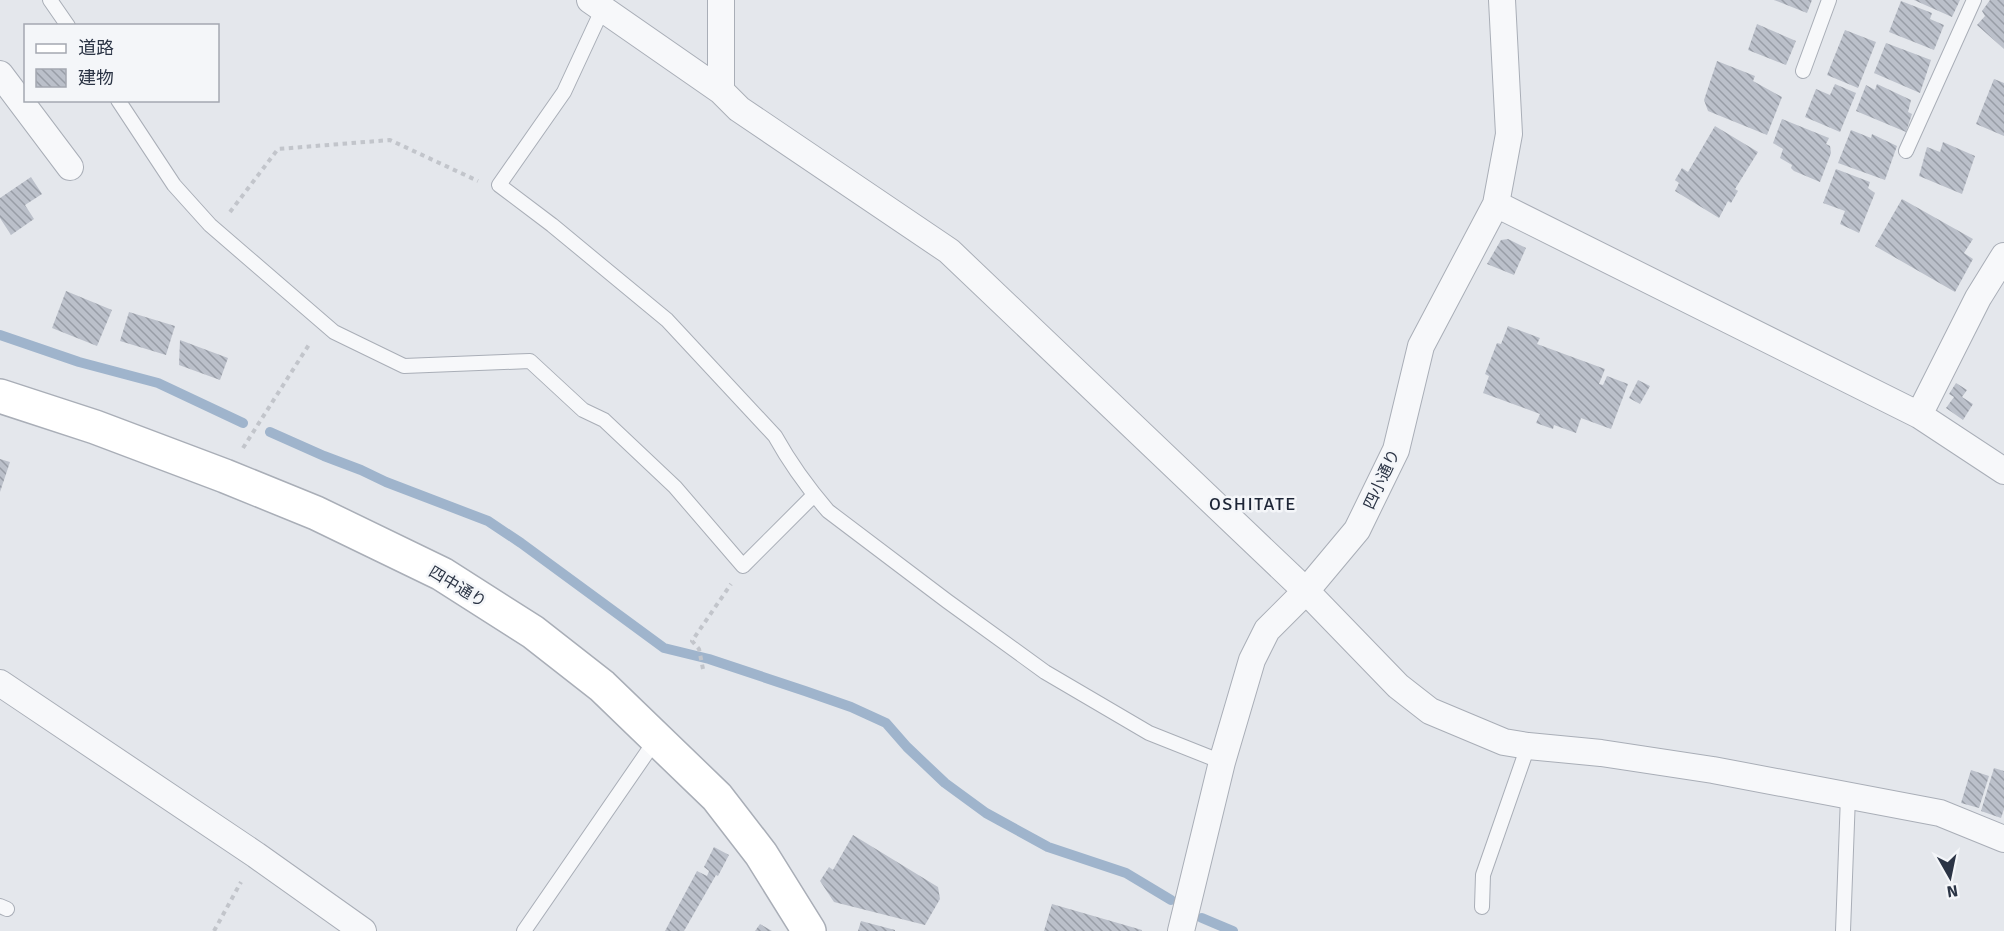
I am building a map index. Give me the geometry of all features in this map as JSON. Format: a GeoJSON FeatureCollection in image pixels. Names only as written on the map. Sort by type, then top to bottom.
{"type":"FeatureCollection","features":[{"type":"Feature","properties":{"kind":"street"},"geometry":{"type":"LineString","coordinates":[[721,0],[721,91]]}},
{"type":"Feature","properties":{"kind":"street","name":"四小通り"},"geometry":{"type":"LineString","coordinates":[[1182,931],[1222,762],[1252,660],[1267,630],[1306,591],[1358,530],[1396,450],[1421,346],[1496,204],[1509,134],[1502,0]]}},
{"type":"Feature","properties":{"kind":"street"},"geometry":{"type":"LineString","coordinates":[[597,4],[721,91],[739,109],[949,251],[1306,591],[1398,686],[1430,711],[1504,742],[1601,753],[1713,770],[1940,813],[2004,839]]}},
{"type":"Feature","properties":{"kind":"street"},"geometry":{"type":"LineString","coordinates":[[0,74],[70,167]]}},
{"type":"Feature","properties":{"kind":"street"},"geometry":{"type":"LineString","coordinates":[[1496,204],[1919,415],[2004,471]]}},
{"type":"Feature","properties":{"kind":"street"},"geometry":{"type":"LineString","coordinates":[[1919,415],[1978,298],[2004,256]]}},
{"type":"Feature","properties":{"kind":"street","name":"四中通り"},"geometry":{"type":"LineString","coordinates":[[0,396],[225,476],[316,513],[442,574],[533,632],[602,686],[717,797],[761,854],[800,928]]}},
{"type":"Feature","properties":{"kind":"street"},"geometry":{"type":"LineString","coordinates":[[0,683],[256,855],[363,931]]}},
{"type":"Feature","properties":{"kind":"lane"},"geometry":{"type":"LineString","coordinates":[[50,0],[67,24]]}},
{"type":"Feature","properties":{"kind":"lane"},"geometry":{"type":"LineString","coordinates":[[1803,72],[1828,0]]}},
{"type":"Feature","properties":{"kind":"lane"},"geometry":{"type":"LineString","coordinates":[[1906,151],[1974,0]]}},
{"type":"Feature","properties":{"kind":"lane"},"geometry":{"type":"LineString","coordinates":[[597,4],[564,92],[499,185],[552,225],[667,320],[775,436],[788,459],[828,511],[946,601],[1045,672],[1149,733],[1222,762]]}},
{"type":"Feature","properties":{"kind":"lane"},"geometry":{"type":"LineString","coordinates":[[119,102],[174,185],[216,230],[334,332],[404,366],[530,362],[583,410],[604,420],[675,487],[743,566],[814,495]]}},
{"type":"Feature","properties":{"kind":"lane"},"geometry":{"type":"LineString","coordinates":[[524,931],[657,738]]}},
{"type":"Feature","properties":{"kind":"lane"},"geometry":{"type":"LineString","coordinates":[[1482,907],[1483,875],[1528,746]]}},
{"type":"Feature","properties":{"kind":"lane"},"geometry":{"type":"LineString","coordinates":[[1844,931],[1848,796]]}},
{"type":"Feature","properties":{"kind":"path"},"geometry":{"type":"LineString","coordinates":[[216,230],[278,149],[390,140],[485,185],[499,185]]}},
{"type":"Feature","properties":{"kind":"path"},"geometry":{"type":"LineString","coordinates":[[225,476],[323,322]]}},
{"type":"Feature","properties":{"kind":"path"},"geometry":{"type":"LineString","coordinates":[[703,669],[699,650],[692,641],[743,566]]}},
{"type":"Feature","properties":{"kind":"path"},"geometry":{"type":"LineString","coordinates":[[214,931],[256,855]]}},
{"type":"Feature","properties":{"kind":"building"},"geometry":{"type":"Polygon","coordinates":[[[1774,0],[1812,0],[1807,13],[1774,0]]]}},
{"type":"Feature","properties":{"kind":"building"},"geometry":{"type":"Polygon","coordinates":[[[1914,0],[1960,0],[1952,17],[1914,0]]]}},
{"type":"Feature","properties":{"kind":"building"},"geometry":{"type":"Polygon","coordinates":[[[1990,0],[2004,0],[2004,49],[1977,25],[1985,16],[1982,11],[1990,0]]]}},
{"type":"Feature","properties":{"kind":"building"},"geometry":{"type":"Polygon","coordinates":[[[1901,1],[1932,13],[1930,19],[1944,25],[1934,50],[1889,32],[1901,1]]]}},
{"type":"Feature","properties":{"kind":"building"},"geometry":{"type":"Polygon","coordinates":[[[1757,24],[1796,41],[1786,65],[1748,50],[1757,24]]]}},
{"type":"Feature","properties":{"kind":"building"},"geometry":{"type":"Polygon","coordinates":[[[1845,30],[1876,42],[1858,88],[1827,75],[1845,30]]]}},
{"type":"Feature","properties":{"kind":"building"},"geometry":{"type":"Polygon","coordinates":[[[1886,43],[1931,60],[1920,93],[1874,73],[1886,43]]]}},
{"type":"Feature","properties":{"kind":"building"},"geometry":{"type":"Polygon","coordinates":[[[1717,61],[1755,76],[1753,81],[1782,97],[1767,135],[1708,111],[1704,100],[1717,61]]]}},
{"type":"Feature","properties":{"kind":"building"},"geometry":{"type":"Polygon","coordinates":[[[1994,79],[2004,83],[2004,136],[1976,124],[1994,79]]]}},
{"type":"Feature","properties":{"kind":"building"},"geometry":{"type":"Polygon","coordinates":[[[1835,84],[1856,93],[1840,132],[1805,117],[1816,89],[1830,95],[1835,84]]]}},
{"type":"Feature","properties":{"kind":"building"},"geometry":{"type":"Polygon","coordinates":[[[1877,84],[1911,100],[1908,112],[1912,114],[1906,132],[1856,111],[1866,85],[1875,90],[1877,84]]]}},
{"type":"Feature","properties":{"kind":"building"},"geometry":{"type":"Polygon","coordinates":[[[1782,119],[1829,138],[1826,144],[1830,146],[1831,153],[1820,182],[1794,171],[1791,168],[1792,165],[1780,158],[1783,149],[1773,143],[1782,119]]]}},
{"type":"Feature","properties":{"kind":"building"},"geometry":{"type":"Polygon","coordinates":[[[1715,126],[1758,152],[1735,189],[1738,191],[1731,203],[1728,201],[1719,218],[1675,191],[1679,183],[1675,180],[1682,168],[1688,172],[1715,126]]]}},
{"type":"Feature","properties":{"kind":"building"},"geometry":{"type":"Polygon","coordinates":[[[1851,130],[1871,138],[1872,134],[1897,146],[1885,180],[1838,163],[1851,130]]]}},
{"type":"Feature","properties":{"kind":"building"},"geometry":{"type":"Polygon","coordinates":[[[1943,142],[1975,156],[1962,194],[1919,176],[1927,147],[1940,152],[1943,142]]]}},
{"type":"Feature","properties":{"kind":"building"},"geometry":{"type":"Polygon","coordinates":[[[1836,169],[1870,182],[1868,188],[1875,193],[1859,233],[1840,224],[1845,211],[1823,203],[1836,169]]]}},
{"type":"Feature","properties":{"kind":"building"},"geometry":{"type":"Polygon","coordinates":[[[31,177],[42,194],[25,205],[34,219],[11,235],[0,218],[0,198],[31,177]]]}},
{"type":"Feature","properties":{"kind":"building"},"geometry":{"type":"Polygon","coordinates":[[[1902,199],[1973,239],[1964,253],[1973,259],[1955,292],[1875,246],[1902,199]]]}},
{"type":"Feature","properties":{"kind":"building"},"geometry":{"type":"Polygon","coordinates":[[[1508,239],[1526,248],[1514,275],[1487,264],[1501,240],[1508,239]]]}},
{"type":"Feature","properties":{"kind":"building"},"geometry":{"type":"Polygon","coordinates":[[[66,291],[112,310],[97,346],[52,328],[66,291]]]}},
{"type":"Feature","properties":{"kind":"building"},"geometry":{"type":"Polygon","coordinates":[[[129,312],[175,326],[166,355],[120,341],[129,312]]]}},
{"type":"Feature","properties":{"kind":"building"},"geometry":{"type":"Polygon","coordinates":[[[1508,326],[1540,338],[1537,344],[1605,369],[1599,384],[1603,385],[1607,376],[1628,384],[1611,429],[1581,418],[1576,433],[1554,425],[1553,429],[1536,423],[1540,414],[1483,393],[1489,376],[1485,374],[1497,343],[1501,344],[1508,326]]]}},
{"type":"Feature","properties":{"kind":"building"},"geometry":{"type":"Polygon","coordinates":[[[180,340],[228,358],[220,380],[179,365],[180,340]]]}},
{"type":"Feature","properties":{"kind":"building"},"geometry":{"type":"Polygon","coordinates":[[[1638,380],[1650,386],[1640,404],[1629,398],[1638,380]]]}},
{"type":"Feature","properties":{"kind":"building"},"geometry":{"type":"Polygon","coordinates":[[[1956,383],[1967,390],[1962,397],[1973,404],[1963,420],[1946,408],[1954,397],[1949,394],[1956,383]]]}},
{"type":"Feature","properties":{"kind":"building"},"geometry":{"type":"Polygon","coordinates":[[[0,459],[10,462],[0,492],[0,459]]]}},
{"type":"Feature","properties":{"kind":"building"},"geometry":{"type":"Polygon","coordinates":[[[1994,768],[2004,771],[2004,809],[2001,818],[1981,811],[1994,768]]]}},
{"type":"Feature","properties":{"kind":"building"},"geometry":{"type":"Polygon","coordinates":[[[1971,770],[1989,776],[1979,808],[1961,803],[1971,770]]]}},
{"type":"Feature","properties":{"kind":"building"},"geometry":{"type":"Polygon","coordinates":[[[853,835],[938,887],[940,899],[925,925],[834,902],[820,881],[829,867],[833,870],[853,835]]]}},
{"type":"Feature","properties":{"kind":"building"},"geometry":{"type":"Polygon","coordinates":[[[714,847],[729,855],[718,876],[716,875],[684,931],[665,931],[697,871],[707,876],[709,871],[704,867],[714,847]]]}},
{"type":"Feature","properties":{"kind":"building"},"geometry":{"type":"Polygon","coordinates":[[[1052,904],[1142,930],[1142,931],[1044,931],[1052,904]]]}},
{"type":"Feature","properties":{"kind":"building"},"geometry":{"type":"Polygon","coordinates":[[[861,921],[895,930],[895,931],[858,931],[861,921]]]}},
{"type":"Feature","properties":{"kind":"building"},"geometry":{"type":"Polygon","coordinates":[[[760,924],[772,931],[755,931],[760,924]]]}},
{"type":"Feature","properties":{"kind":"waterway"},"geometry":{"type":"LineString","coordinates":[[0,335],[79,362],[158,383],[243,423]]}},
{"type":"Feature","properties":{"kind":"waterway"},"geometry":{"type":"LineString","coordinates":[[270,432],[386,482],[488,521],[664,648],[709,659],[805,691],[851,707],[886,723],[907,747],[945,783],[986,813],[1048,847],[1126,873],[1171,900]]}},
{"type":"Feature","properties":{"kind":"waterway"},"geometry":{"type":"LineString","coordinates":[[1202,918],[1233,931]]}},
{"type":"Feature","properties":{"kind":"district","name":"OSHITATE"},"geometry":{"type":"Point","coordinates":[1253,504]}}]}
